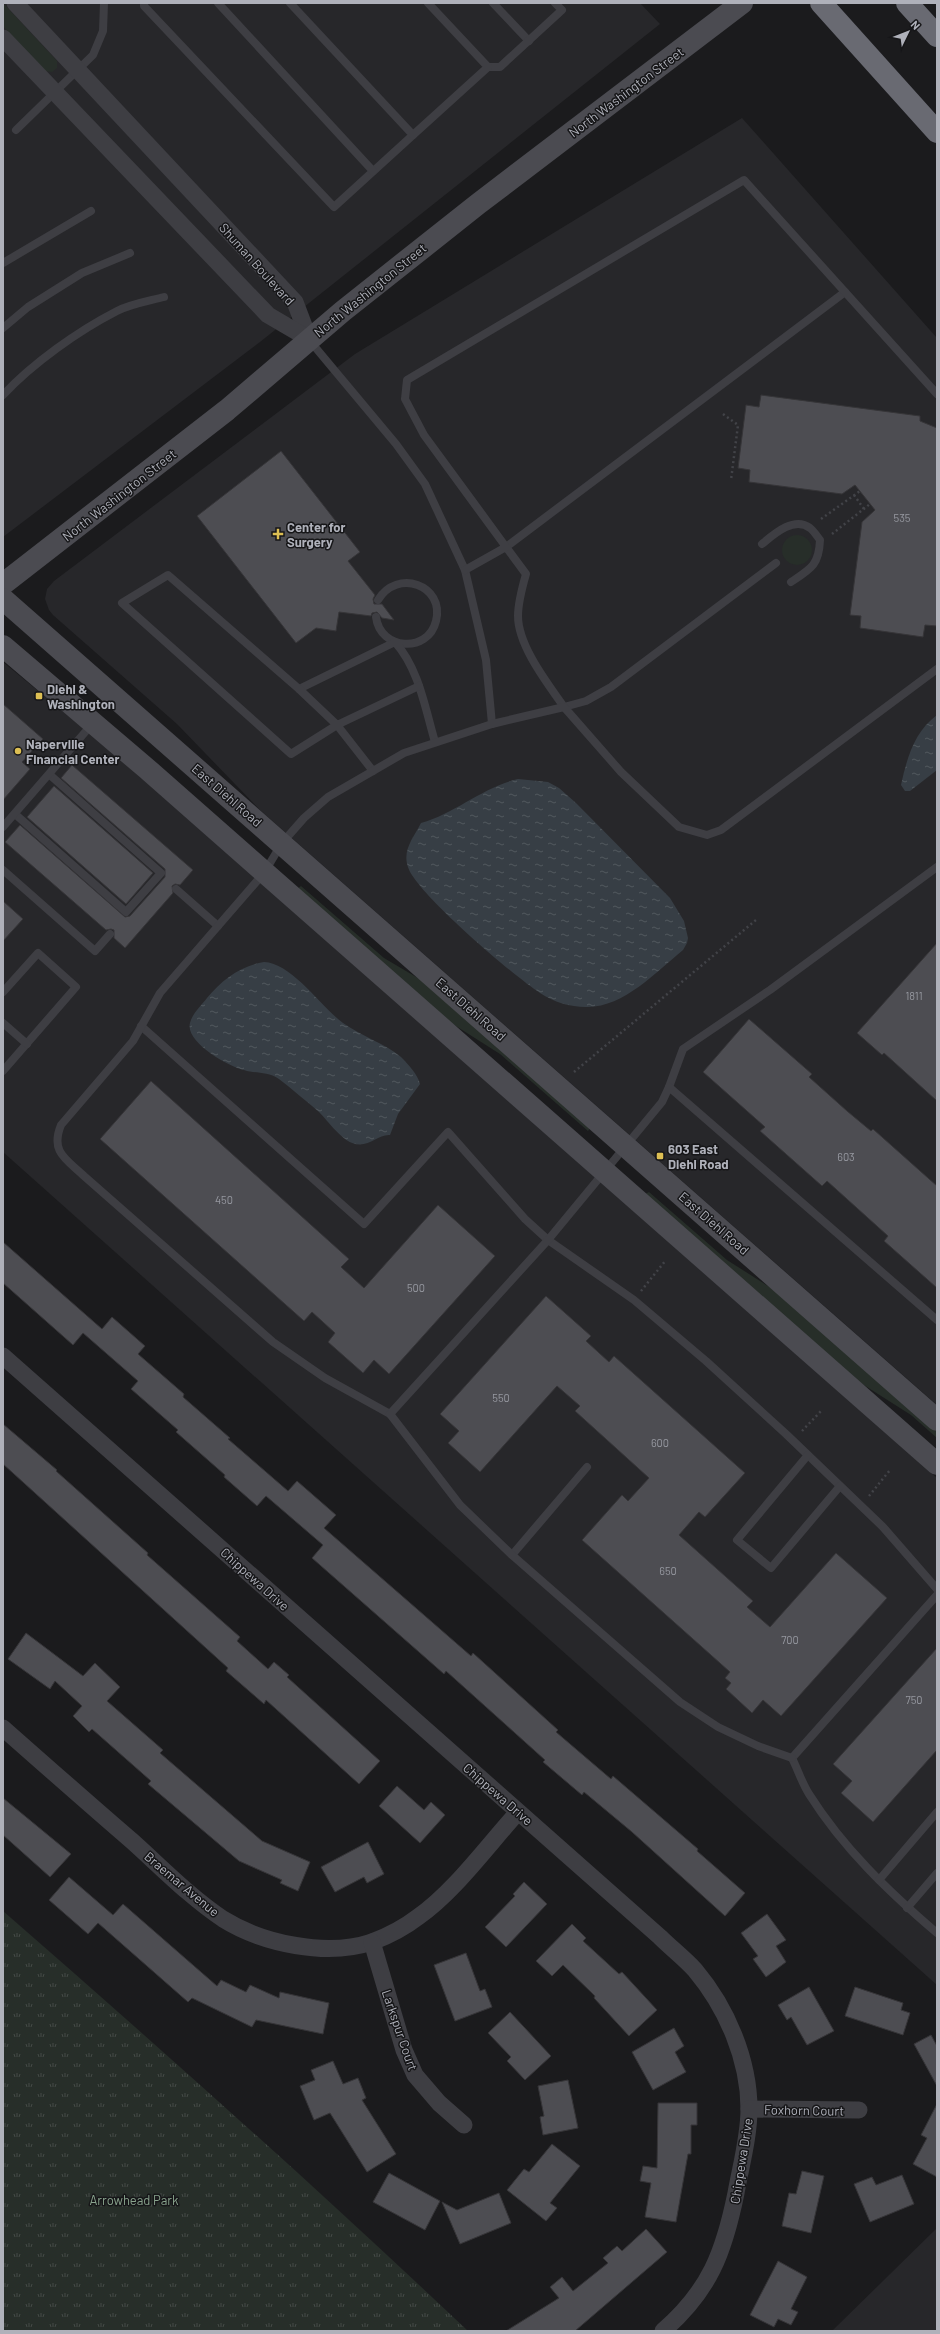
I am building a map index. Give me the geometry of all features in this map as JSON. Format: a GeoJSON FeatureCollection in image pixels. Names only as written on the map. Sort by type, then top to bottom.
{"type":"FeatureCollection","features":[{"type":"Feature","properties":{"kind":"highway"},"geometry":{"type":"LineString","coordinates":[[821,3],[937,132]]}},
{"type":"Feature","properties":{"kind":"highway"},"geometry":{"type":"LineString","coordinates":[[907,3],[937,36]]}},
{"type":"Feature","properties":{"kind":"street","name":"Shuman Boulevard"},"geometry":{"type":"LineString","coordinates":[[15,3],[295,302],[309,339]]}},
{"type":"Feature","properties":{"kind":"street","name":"North Washington Street"},"geometry":{"type":"LineString","coordinates":[[3,584],[227,410],[309,339],[478,204],[742,3]]}},
{"type":"Feature","properties":{"kind":"street","name":"Shuman Boulevard"},"geometry":{"type":"LineString","coordinates":[[3,38],[268,315],[309,339]]}},
{"type":"Feature","properties":{"kind":"street","name":"East Diehl Road"},"geometry":{"type":"LineString","coordinates":[[3,599],[626,1145],[937,1420]]}},
{"type":"Feature","properties":{"kind":"street"},"geometry":{"type":"LineString","coordinates":[[3,646],[94,723],[937,1464]]}},
{"type":"Feature","properties":{"kind":"street","name":"Chippewa Drive"},"geometry":{"type":"LineString","coordinates":[[3,1356],[518,1812],[694,1970],[715,1998],[735,2038],[744,2075],[749,2109],[745,2146],[730,2223],[720,2256],[705,2284],[687,2307],[663,2331]]}},
{"type":"Feature","properties":{"kind":"street","name":"Braemar Avenue"},"geometry":{"type":"LineString","coordinates":[[3,1728],[201,1902],[223,1919],[260,1937],[292,1945],[333,1947],[372,1942],[418,1917],[440,1900],[518,1812]]}},
{"type":"Feature","properties":{"kind":"street","name":"Larkspur Court"},"geometry":{"type":"LineString","coordinates":[[372,1942],[404,2050],[415,2075],[439,2103],[464,2125]]}},
{"type":"Feature","properties":{"kind":"street","name":"Foxhorn Court"},"geometry":{"type":"LineString","coordinates":[[749,2109],[859,2110]]}},
{"type":"Feature","properties":{"kind":"lane"},"geometry":{"type":"LineString","coordinates":[[16,130],[93,55],[103,31],[104,3]]}},
{"type":"Feature","properties":{"kind":"lane"},"geometry":{"type":"LineString","coordinates":[[144,3],[149,12],[334,207],[488,67],[500,67],[529,41],[562,10],[555,3]]}},
{"type":"Feature","properties":{"kind":"lane"},"geometry":{"type":"LineString","coordinates":[[218,3],[373,171]]}},
{"type":"Feature","properties":{"kind":"lane"},"geometry":{"type":"LineString","coordinates":[[290,3],[413,135]]}},
{"type":"Feature","properties":{"kind":"lane"},"geometry":{"type":"LineString","coordinates":[[428,3],[488,67]]}},
{"type":"Feature","properties":{"kind":"lane"},"geometry":{"type":"LineString","coordinates":[[493,3],[529,41]]}},
{"type":"Feature","properties":{"kind":"lane"},"geometry":{"type":"LineString","coordinates":[[937,394],[744,180],[407,380],[404,399],[424,435],[526,574],[518,618],[522,634],[534,664],[564,707],[621,772],[679,826],[707,835],[721,830],[937,669]]}},
{"type":"Feature","properties":{"kind":"lane"},"geometry":{"type":"LineString","coordinates":[[3,263],[91,211]]}},
{"type":"Feature","properties":{"kind":"lane"},"geometry":{"type":"LineString","coordinates":[[3,328],[28,307],[82,273],[130,254]]}},
{"type":"Feature","properties":{"kind":"lane"},"geometry":{"type":"LineString","coordinates":[[465,570],[506,547],[845,292]]}},
{"type":"Feature","properties":{"kind":"lane"},"geometry":{"type":"LineString","coordinates":[[3,395],[13,384],[70,339],[118,311],[164,297]]}},
{"type":"Feature","properties":{"kind":"lane"},"geometry":{"type":"LineString","coordinates":[[309,339],[396,444],[425,484],[465,570],[486,660],[492,724]]}},
{"type":"Feature","properties":{"kind":"lane"},"geometry":{"type":"LineString","coordinates":[[762,544],[784,528],[796,524],[809,527],[820,540],[819,554],[814,566],[791,582]]}},
{"type":"Feature","properties":{"kind":"lane"},"geometry":{"type":"LineString","coordinates":[[776,563],[617,683],[586,701],[492,724],[404,753],[328,797],[304,818],[282,844],[264,873],[160,993],[133,1041],[61,1125],[56,1137],[58,1149],[84,1176],[274,1342],[325,1378],[390,1414],[460,1505],[512,1555],[680,1702],[718,1727],[758,1746],[792,1758],[808,1792],[835,1831],[878,1880],[937,1933]]}},
{"type":"Feature","properties":{"kind":"lane"},"geometry":{"type":"LineString","coordinates":[[372,771],[337,725],[299,689],[168,575],[122,603],[292,754],[337,725],[419,686]]}},
{"type":"Feature","properties":{"kind":"lane"},"geometry":{"type":"LineString","coordinates":[[299,689],[395,642],[402,644],[417,643],[429,635],[433,629],[437,616],[435,602],[431,595],[420,586],[407,582],[393,585],[378,600]]}},
{"type":"Feature","properties":{"kind":"lane"},"geometry":{"type":"LineString","coordinates":[[376,617],[384,634],[395,642],[407,656],[419,686],[435,742]]}},
{"type":"Feature","properties":{"kind":"lane"},"geometry":{"type":"LineString","coordinates":[[3,827],[94,723]]}},
{"type":"Feature","properties":{"kind":"lane"},"geometry":{"type":"LineString","coordinates":[[15,814],[126,912],[161,873],[50,775]]}},
{"type":"Feature","properties":{"kind":"lane"},"geometry":{"type":"LineString","coordinates":[[390,1414],[548,1240],[606,1173],[626,1145],[662,1102],[683,1049],[770,990],[937,867]]}},
{"type":"Feature","properties":{"kind":"lane"},"geometry":{"type":"LineString","coordinates":[[3,870],[95,951],[110,934]]}},
{"type":"Feature","properties":{"kind":"lane"},"geometry":{"type":"LineString","coordinates":[[176,889],[218,926]]}},
{"type":"Feature","properties":{"kind":"lane"},"geometry":{"type":"LineString","coordinates":[[3,992],[38,953],[76,987],[3,1071]]}},
{"type":"Feature","properties":{"kind":"lane"},"geometry":{"type":"LineString","coordinates":[[3,1023],[27,1044]]}},
{"type":"Feature","properties":{"kind":"lane"},"geometry":{"type":"LineString","coordinates":[[141,1026],[364,1224],[448,1132],[526,1219],[548,1240],[637,1303],[706,1361],[808,1455],[883,1527],[937,1589]]}},
{"type":"Feature","properties":{"kind":"lane"},"geometry":{"type":"LineString","coordinates":[[669,1087],[937,1320]]}},
{"type":"Feature","properties":{"kind":"lane"},"geometry":{"type":"LineString","coordinates":[[808,1455],[737,1540],[771,1568],[840,1486]]}},
{"type":"Feature","properties":{"kind":"lane"},"geometry":{"type":"LineString","coordinates":[[512,1555],[587,1467]]}},
{"type":"Feature","properties":{"kind":"lane"},"geometry":{"type":"LineString","coordinates":[[792,1758],[937,1595]]}},
{"type":"Feature","properties":{"kind":"lane"},"geometry":{"type":"LineString","coordinates":[[878,1880],[937,1812]]}},
{"type":"Feature","properties":{"kind":"lane"},"geometry":{"type":"LineString","coordinates":[[908,1908],[937,1873]]}},
{"type":"Feature","properties":{"kind":"path"},"geometry":{"type":"LineString","coordinates":[[723,414],[738,425],[731,480]]}},
{"type":"Feature","properties":{"kind":"path"},"geometry":{"type":"LineString","coordinates":[[821,519],[860,491]]}},
{"type":"Feature","properties":{"kind":"path"},"geometry":{"type":"LineString","coordinates":[[854,495],[864,509]]}},
{"type":"Feature","properties":{"kind":"path"},"geometry":{"type":"LineString","coordinates":[[832,534],[870,504]]}},
{"type":"Feature","properties":{"kind":"path"},"geometry":{"type":"LineString","coordinates":[[574,1072],[756,920]]}},
{"type":"Feature","properties":{"kind":"path"},"geometry":{"type":"LineString","coordinates":[[637,1296],[666,1260]]}},
{"type":"Feature","properties":{"kind":"path"},"geometry":{"type":"LineString","coordinates":[[799,1435],[822,1410]]}},
{"type":"Feature","properties":{"kind":"path"},"geometry":{"type":"LineString","coordinates":[[868,1497],[890,1470]]}},
{"type":"Feature","properties":{"kind":"shaded area"},"geometry":{"type":"Polygon","coordinates":[[[3,3],[640,3],[660,24],[260,342],[3,537],[3,3]]]}},
{"type":"Feature","properties":{"kind":"shaded area"},"geometry":{"type":"Polygon","coordinates":[[[742,118],[937,338],[937,1405],[261,811],[177,724],[53,615],[49,610],[45,599],[47,589],[54,581],[355,354],[742,118]]]}},
{"type":"Feature","properties":{"kind":"shaded area"},"geometry":{"type":"Polygon","coordinates":[[[3,662],[105,746],[937,1478],[937,1985],[3,1152],[3,662]]]}},
{"type":"Feature","properties":{"kind":"shaded area"},"geometry":{"type":"Polygon","coordinates":[[[937,2228],[937,2331],[832,2331],[937,2228]]]}},
{"type":"Feature","properties":{"kind":"green space"},"geometry":{"type":"Polygon","coordinates":[[[3,3],[57,61],[57,68],[52,72],[44,71],[3,26],[3,3]]]}},
{"type":"Feature","properties":{"kind":"green space"},"geometry":{"type":"Polygon","coordinates":[[[797,535],[807,540],[812,550],[807,560],[797,565],[787,560],[782,550],[787,540],[797,535]]]}},
{"type":"Feature","properties":{"kind":"green space"},"geometry":{"type":"Polygon","coordinates":[[[301,886],[384,958],[428,984],[591,1127],[588,1131],[500,1054],[448,1021],[297,889],[301,886]]]}},
{"type":"Feature","properties":{"kind":"green space"},"geometry":{"type":"Polygon","coordinates":[[[649,1192],[727,1260],[779,1293],[937,1432],[937,1438],[911,1415],[856,1380],[645,1194],[649,1192]]]}},
{"type":"Feature","properties":{"kind":"green space","name":"Arrowhead Park"},"geometry":{"type":"Polygon","coordinates":[[[3,1911],[237,2118],[468,2331],[3,2331],[3,1911]]]}},
{"type":"Feature","properties":{"kind":"water"},"geometry":{"type":"Polygon","coordinates":[[[937,715],[937,770],[910,791],[905,791],[901,785],[909,755],[923,729],[937,715]]]}},
{"type":"Feature","properties":{"kind":"water"},"geometry":{"type":"Polygon","coordinates":[[[518,779],[548,782],[559,788],[576,803],[670,898],[684,921],[688,938],[683,950],[638,987],[613,1002],[600,1006],[574,1006],[556,1001],[540,993],[489,953],[446,914],[415,879],[408,867],[408,849],[421,823],[434,819],[493,788],[518,779]]]}},
{"type":"Feature","properties":{"kind":"water"},"geometry":{"type":"Polygon","coordinates":[[[264,962],[275,964],[296,978],[334,1016],[357,1032],[394,1052],[401,1057],[412,1070],[420,1084],[398,1114],[390,1135],[382,1136],[365,1144],[355,1144],[350,1142],[340,1135],[319,1112],[275,1076],[244,1070],[228,1064],[209,1052],[194,1038],[190,1030],[191,1020],[197,1010],[213,991],[239,970],[264,962]]]}},
{"type":"Feature","properties":{"kind":"building"},"geometry":{"type":"Polygon","coordinates":[[[761,395],[920,416],[920,421],[937,428],[937,626],[925,625],[923,637],[860,628],[861,616],[850,615],[862,522],[875,510],[855,485],[842,494],[749,482],[750,470],[738,468],[746,405],[759,407],[761,395]]]}},
{"type":"Feature","properties":{"kind":"building","name":"Center for Surgery"},"geometry":{"type":"Polygon","coordinates":[[[281,451],[360,552],[348,561],[375,595],[373,599],[374,604],[382,604],[394,620],[382,618],[377,612],[372,613],[371,616],[339,612],[336,631],[316,628],[296,643],[197,516],[281,451]]]}},
{"type":"Feature","properties":{"kind":"building","name":"Naperville Financial Center"},"geometry":{"type":"Polygon","coordinates":[[[3,704],[43,739],[22,762],[30,769],[3,800],[3,704]]]}},
{"type":"Feature","properties":{"kind":"building"},"geometry":{"type":"Polygon","coordinates":[[[72,765],[193,870],[180,885],[175,884],[172,886],[173,893],[125,948],[114,938],[114,930],[106,930],[5,842],[20,825],[125,917],[130,916],[165,877],[165,869],[61,778],[72,765]]]}},
{"type":"Feature","properties":{"kind":"building"},"geometry":{"type":"Polygon","coordinates":[[[54,786],[153,873],[126,904],[27,817],[54,786]]]}},
{"type":"Feature","properties":{"kind":"building"},"geometry":{"type":"Polygon","coordinates":[[[3,901],[23,919],[3,941],[3,901]]]}},
{"type":"Feature","properties":{"kind":"building"},"geometry":{"type":"Polygon","coordinates":[[[937,943],[937,1101],[884,1053],[882,1055],[857,1033],[937,943]]]}},
{"type":"Feature","properties":{"kind":"building"},"geometry":{"type":"Polygon","coordinates":[[[749,1019],[812,1074],[809,1077],[847,1111],[871,1131],[873,1129],[937,1186],[937,1288],[884,1241],[888,1236],[827,1181],[822,1186],[760,1131],[765,1127],[703,1072],[749,1019]]]}},
{"type":"Feature","properties":{"kind":"building"},"geometry":{"type":"Polygon","coordinates":[[[151,1081],[349,1259],[341,1267],[364,1288],[438,1205],[495,1256],[389,1374],[374,1360],[363,1373],[328,1342],[335,1333],[312,1312],[304,1321],[100,1139],[151,1081]]]}},
{"type":"Feature","properties":{"kind":"building"},"geometry":{"type":"Polygon","coordinates":[[[3,1242],[102,1329],[112,1317],[145,1346],[138,1354],[184,1394],[183,1397],[230,1438],[228,1439],[288,1491],[297,1481],[336,1515],[324,1528],[471,1656],[473,1653],[558,1730],[556,1732],[611,1779],[613,1776],[698,1849],[697,1851],[745,1893],[725,1916],[632,1832],[584,1792],[582,1795],[543,1762],[545,1760],[446,1671],[444,1674],[312,1558],[323,1545],[266,1496],[257,1506],[224,1477],[225,1475],[176,1432],[178,1430],[131,1389],[138,1381],[83,1333],[73,1345],[3,1283],[3,1242]]]}},
{"type":"Feature","properties":{"kind":"building"},"geometry":{"type":"Polygon","coordinates":[[[546,1296],[591,1336],[586,1341],[609,1362],[614,1356],[745,1473],[705,1517],[699,1512],[679,1535],[753,1601],[747,1607],[770,1627],[836,1553],[887,1598],[781,1716],[763,1700],[752,1713],[726,1689],[731,1683],[725,1678],[730,1672],[582,1540],[622,1495],[628,1501],[649,1478],[575,1411],[580,1406],[557,1386],[480,1472],[448,1443],[459,1431],[440,1414],[546,1296]]]}},
{"type":"Feature","properties":{"kind":"building"},"geometry":{"type":"Polygon","coordinates":[[[3,1424],[57,1470],[56,1471],[148,1553],[147,1555],[240,1637],[237,1641],[268,1669],[274,1662],[289,1675],[287,1677],[380,1761],[359,1784],[266,1700],[264,1704],[226,1671],[228,1668],[3,1464],[3,1424]]]}},
{"type":"Feature","properties":{"kind":"building"},"geometry":{"type":"Polygon","coordinates":[[[26,1633],[83,1676],[95,1663],[120,1687],[107,1701],[163,1750],[160,1753],[262,1841],[310,1862],[298,1891],[280,1883],[282,1880],[239,1861],[148,1784],[151,1781],[92,1729],[89,1732],[73,1716],[82,1706],[55,1681],[50,1689],[8,1659],[26,1633]]]}},
{"type":"Feature","properties":{"kind":"building"},"geometry":{"type":"Polygon","coordinates":[[[937,1648],[937,1750],[873,1822],[841,1793],[852,1781],[833,1764],[937,1648]]]}},
{"type":"Feature","properties":{"kind":"building"},"geometry":{"type":"Polygon","coordinates":[[[397,1786],[424,1810],[431,1802],[445,1815],[420,1843],[379,1806],[397,1786]]]}},
{"type":"Feature","properties":{"kind":"building"},"geometry":{"type":"Polygon","coordinates":[[[3,1798],[71,1854],[50,1877],[3,1835],[3,1798]]]}},
{"type":"Feature","properties":{"kind":"building"},"geometry":{"type":"Polygon","coordinates":[[[368,1842],[384,1874],[367,1883],[364,1877],[335,1892],[321,1867],[368,1842]]]}},
{"type":"Feature","properties":{"kind":"building"},"geometry":{"type":"Polygon","coordinates":[[[69,1877],[113,1915],[123,1904],[217,1986],[221,1980],[246,1992],[250,1985],[279,1998],[280,1992],[329,2003],[323,2034],[256,2020],[252,2027],[192,1998],[188,2002],[98,1923],[88,1934],[49,1900],[69,1877]]]}},
{"type":"Feature","properties":{"kind":"building"},"geometry":{"type":"Polygon","coordinates":[[[524,1882],[547,1904],[506,1947],[485,1927],[515,1896],[513,1894],[524,1882]]]}},
{"type":"Feature","properties":{"kind":"building"},"geometry":{"type":"Polygon","coordinates":[[[767,1914],[786,1940],[776,1946],[786,1962],[766,1977],[753,1959],[758,1956],[741,1933],[767,1914]]]}},
{"type":"Feature","properties":{"kind":"building"},"geometry":{"type":"Polygon","coordinates":[[[572,1924],[586,1938],[583,1941],[619,1974],[622,1972],[657,2010],[629,2036],[594,1998],[595,1996],[563,1965],[552,1976],[536,1961],[572,1924]]]}},
{"type":"Feature","properties":{"kind":"building"},"geometry":{"type":"Polygon","coordinates":[[[466,1953],[480,1991],[485,1989],[492,2007],[455,2021],[434,1965],[466,1953]]]}},
{"type":"Feature","properties":{"kind":"building"},"geometry":{"type":"Polygon","coordinates":[[[809,1987],[834,2031],[807,2045],[791,2017],[787,2020],[778,2005],[809,1987]]]}},
{"type":"Feature","properties":{"kind":"building"},"geometry":{"type":"Polygon","coordinates":[[[855,1987],[903,2003],[901,2010],[910,2013],[903,2035],[845,2016],[855,1987]]]}},
{"type":"Feature","properties":{"kind":"building"},"geometry":{"type":"Polygon","coordinates":[[[510,2012],[551,2056],[525,2080],[507,2061],[511,2057],[488,2033],[510,2012]]]}},
{"type":"Feature","properties":{"kind":"building"},"geometry":{"type":"Polygon","coordinates":[[[674,2028],[684,2046],[675,2052],[686,2072],[653,2090],[632,2052],[674,2028]]]}},
{"type":"Feature","properties":{"kind":"building"},"geometry":{"type":"Polygon","coordinates":[[[931,2035],[937,2046],[937,2086],[914,2044],[931,2035]]]}},
{"type":"Feature","properties":{"kind":"building"},"geometry":{"type":"Polygon","coordinates":[[[333,2061],[343,2084],[358,2078],[366,2098],[362,2100],[396,2154],[367,2172],[330,2113],[314,2120],[300,2086],[315,2080],[311,2070],[333,2061]]]}},
{"type":"Feature","properties":{"kind":"building"},"geometry":{"type":"Polygon","coordinates":[[[568,2080],[578,2128],[543,2135],[540,2117],[544,2116],[538,2086],[568,2080]]]}},
{"type":"Feature","properties":{"kind":"building"},"geometry":{"type":"Polygon","coordinates":[[[658,2103],[697,2103],[697,2125],[691,2125],[691,2154],[688,2154],[676,2222],[645,2217],[651,2183],[640,2181],[643,2166],[657,2168],[658,2103]]]}},
{"type":"Feature","properties":{"kind":"building"},"geometry":{"type":"Polygon","coordinates":[[[937,2104],[937,2177],[913,2164],[927,2138],[921,2135],[937,2104]]]}},
{"type":"Feature","properties":{"kind":"building"},"geometry":{"type":"Polygon","coordinates":[[[552,2144],[580,2166],[550,2203],[557,2208],[546,2221],[507,2190],[524,2169],[529,2172],[552,2144]]]}},
{"type":"Feature","properties":{"kind":"building"},"geometry":{"type":"Polygon","coordinates":[[[802,2171],[824,2176],[811,2233],[782,2226],[789,2193],[796,2194],[802,2171]]]}},
{"type":"Feature","properties":{"kind":"building"},"geometry":{"type":"Polygon","coordinates":[[[389,2173],[440,2201],[425,2230],[373,2202],[389,2173]]]}},
{"type":"Feature","properties":{"kind":"building"},"geometry":{"type":"Polygon","coordinates":[[[902,2175],[914,2204],[870,2222],[854,2184],[872,2177],[876,2185],[902,2175]]]}},
{"type":"Feature","properties":{"kind":"building"},"geometry":{"type":"Polygon","coordinates":[[[499,2193],[511,2223],[460,2244],[442,2202],[457,2210],[499,2193]]]}},
{"type":"Feature","properties":{"kind":"building"},"geometry":{"type":"Polygon","coordinates":[[[646,2229],[667,2252],[575,2331],[506,2331],[559,2298],[550,2287],[562,2277],[573,2291],[608,2263],[603,2258],[617,2246],[622,2251],[646,2229]]]}},
{"type":"Feature","properties":{"kind":"building"},"geometry":{"type":"Polygon","coordinates":[[[778,2261],[807,2277],[791,2309],[798,2312],[791,2325],[778,2319],[774,2327],[750,2315],[778,2261]]]}},
{"type":"Feature","properties":{"kind":"place","name":"Center for Surgery"},"geometry":{"type":"Point","coordinates":[278,534]}},
{"type":"Feature","properties":{"kind":"place","name":"Diehl & Washington"},"geometry":{"type":"Point","coordinates":[39,696]}},
{"type":"Feature","properties":{"kind":"place","name":"Naperville Financial Center"},"geometry":{"type":"Point","coordinates":[18,751]}},
{"type":"Feature","properties":{"kind":"place","name":"603 East Diehl Road"},"geometry":{"type":"Point","coordinates":[660,1156]}}]}
